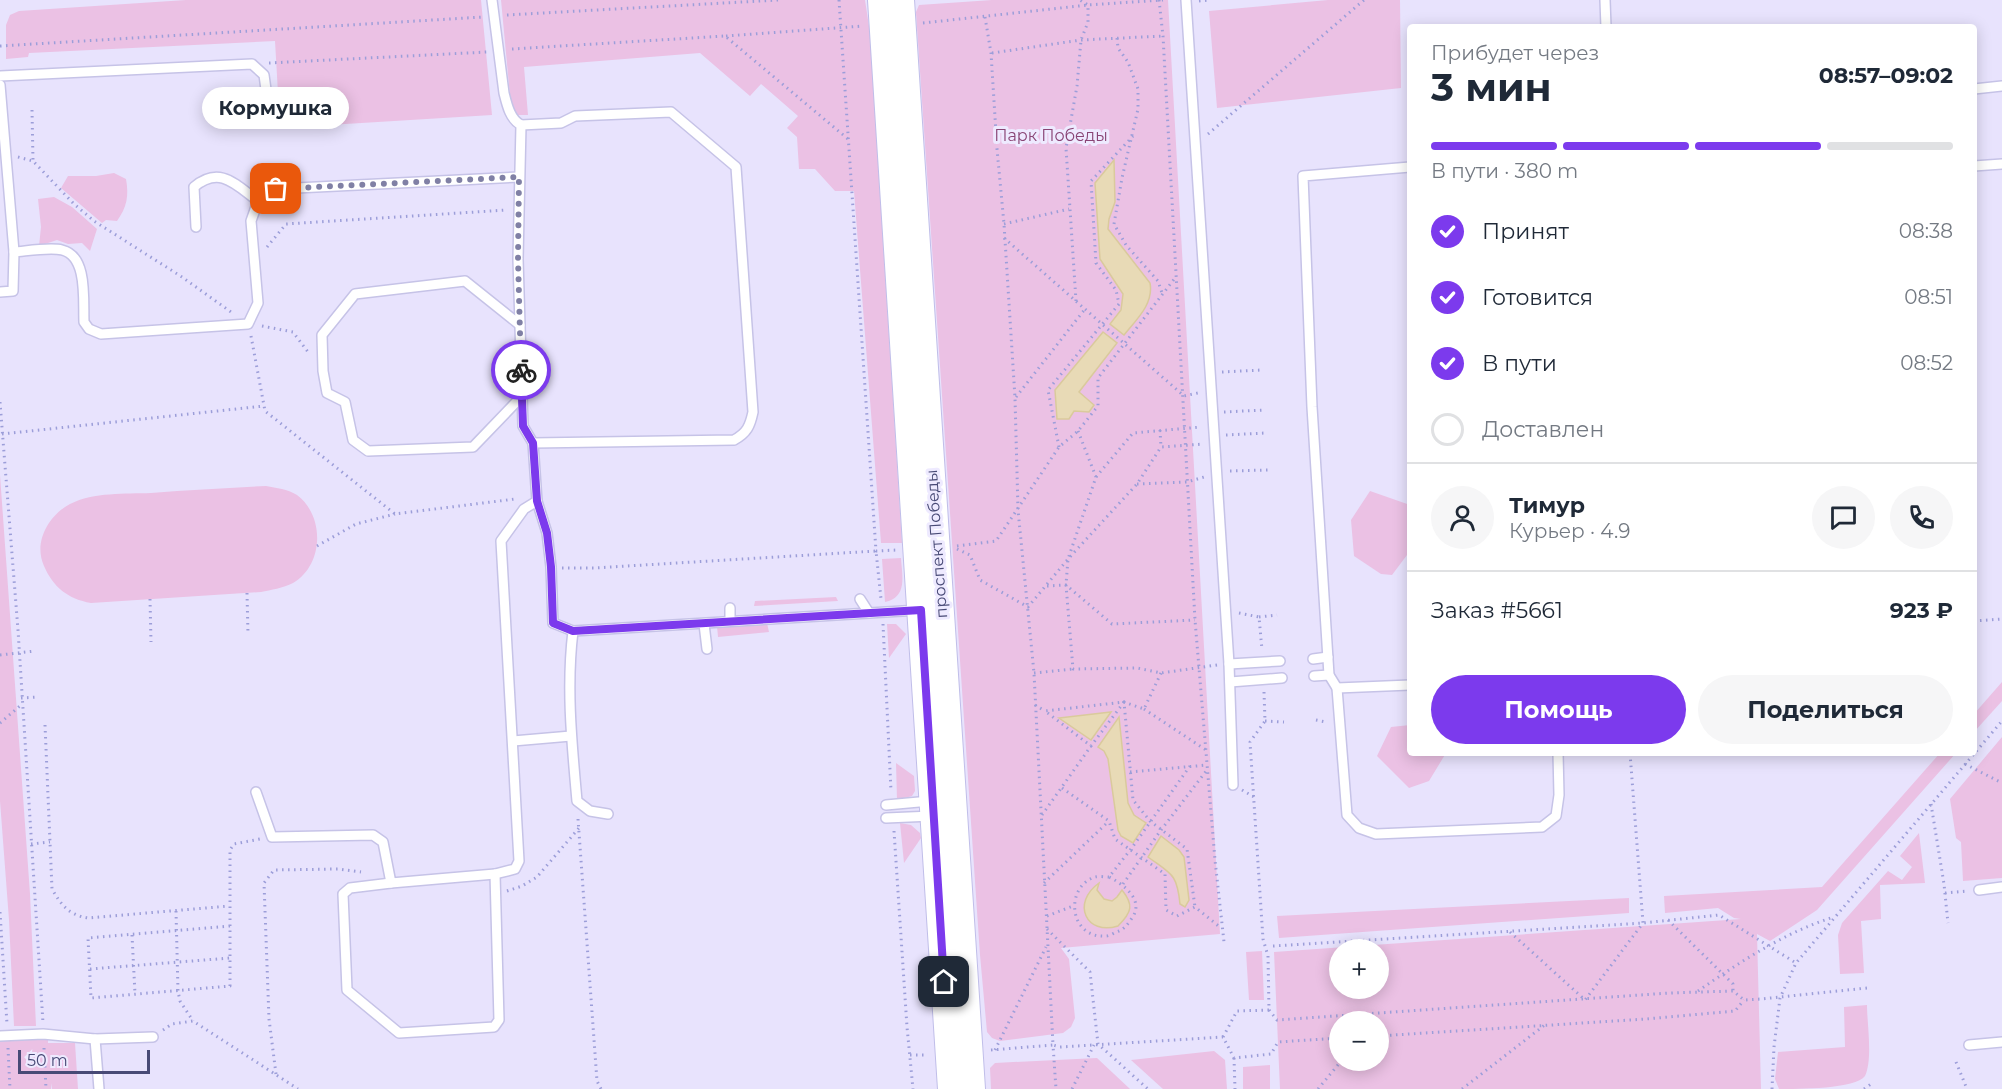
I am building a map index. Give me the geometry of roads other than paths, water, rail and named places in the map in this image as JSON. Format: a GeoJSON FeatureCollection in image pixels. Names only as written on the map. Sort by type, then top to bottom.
{"type":"FeatureCollection","features":[{"type":"Feature","properties":{"kind":"main road","name":"проспект Победы"},"geometry":{"type":"LineString","coordinates":[[880,0],[896,17],[972,1089]]}},
{"type":"Feature","properties":{"kind":"main road","name":"проспект Победы"},"geometry":{"type":"LineString","coordinates":[[896,17],[917,549],[951,1089]]}},
{"type":"Feature","properties":{"kind":"lane"},"geometry":{"type":"LineString","coordinates":[[492,0],[508,108],[517,123],[521,125],[561,123],[575,116],[671,112],[736,167],[753,412],[749,427],[734,440],[533,443]]}},
{"type":"Feature","properties":{"kind":"lane"},"geometry":{"type":"LineString","coordinates":[[1186,0],[1229,664],[1233,785]]}},
{"type":"Feature","properties":{"kind":"lane"},"geometry":{"type":"LineString","coordinates":[[1605,0],[1606,24]]}},
{"type":"Feature","properties":{"kind":"lane"},"geometry":{"type":"LineString","coordinates":[[0,76],[252,64],[264,75],[268,104]]}},
{"type":"Feature","properties":{"kind":"lane"},"geometry":{"type":"LineString","coordinates":[[0,85],[14,252],[13,291],[0,292]]}},
{"type":"Feature","properties":{"kind":"lane"},"geometry":{"type":"LineString","coordinates":[[1977,89],[2002,86]]}},
{"type":"Feature","properties":{"kind":"lane"},"geometry":{"type":"LineString","coordinates":[[521,125],[519,209],[523,426],[533,443],[537,501],[547,533],[553,623],[573,631],[921,610]]}},
{"type":"Feature","properties":{"kind":"lane"},"geometry":{"type":"LineString","coordinates":[[1977,166],[2002,164]]}},
{"type":"Feature","properties":{"kind":"lane"},"geometry":{"type":"LineString","coordinates":[[1407,167],[1303,176],[1312,407],[1329,675],[1337,688],[1347,815],[1359,828],[1376,834],[1542,827],[1556,816],[1559,795],[1558,756]]}},
{"type":"Feature","properties":{"kind":"lane"},"geometry":{"type":"LineString","coordinates":[[14,252],[62,250],[75,257],[81,267],[84,322],[89,328],[101,334],[248,324],[258,303],[251,221],[258,201],[276,189],[519,177]]}},
{"type":"Feature","properties":{"kind":"lane"},"geometry":{"type":"LineString","coordinates":[[196,227],[194,187],[204,178],[226,178],[258,201]]}},
{"type":"Feature","properties":{"kind":"lane"},"geometry":{"type":"LineString","coordinates":[[520,325],[465,281],[355,294],[322,335],[323,370],[327,393],[345,402],[353,440],[368,451],[472,447],[522,396]]}},
{"type":"Feature","properties":{"kind":"lane"},"geometry":{"type":"LineString","coordinates":[[495,874],[499,1020],[494,1027],[399,1033],[347,990],[343,894],[350,888],[390,879],[495,874],[514,869],[519,861],[501,542],[524,509],[537,501]]}},
{"type":"Feature","properties":{"kind":"lane"},"geometry":{"type":"LineString","coordinates":[[860,599],[869,613]]}},
{"type":"Feature","properties":{"kind":"lane"},"geometry":{"type":"LineString","coordinates":[[730,608],[730,621]]}},
{"type":"Feature","properties":{"kind":"lane"},"geometry":{"type":"LineString","coordinates":[[704,624],[707,649]]}},
{"type":"Feature","properties":{"kind":"lane"},"geometry":{"type":"LineString","coordinates":[[573,631],[571,736],[577,801],[590,811],[608,814]]}},
{"type":"Feature","properties":{"kind":"lane"},"geometry":{"type":"LineString","coordinates":[[1313,659],[1328,657]]}},
{"type":"Feature","properties":{"kind":"lane"},"geometry":{"type":"LineString","coordinates":[[1229,664],[1280,661]]}},
{"type":"Feature","properties":{"kind":"lane"},"geometry":{"type":"LineString","coordinates":[[1314,676],[1329,675]]}},
{"type":"Feature","properties":{"kind":"lane"},"geometry":{"type":"LineString","coordinates":[[1230,682],[1281,678]]}},
{"type":"Feature","properties":{"kind":"lane"},"geometry":{"type":"LineString","coordinates":[[1337,688],[1407,685]]}},
{"type":"Feature","properties":{"kind":"lane"},"geometry":{"type":"LineString","coordinates":[[513,741],[571,736]]}},
{"type":"Feature","properties":{"kind":"lane"},"geometry":{"type":"LineString","coordinates":[[256,792],[272,837],[373,834],[383,842],[390,879]]}},
{"type":"Feature","properties":{"kind":"lane"},"geometry":{"type":"LineString","coordinates":[[886,805],[934,808]]}},
{"type":"Feature","properties":{"kind":"lane"},"geometry":{"type":"LineString","coordinates":[[886,818],[934,808]]}},
{"type":"Feature","properties":{"kind":"lane"},"geometry":{"type":"LineString","coordinates":[[1979,890],[2002,887]]}},
{"type":"Feature","properties":{"kind":"lane"},"geometry":{"type":"LineString","coordinates":[[4,1036],[43,1034],[95,1039],[153,1037]]}},
{"type":"Feature","properties":{"kind":"lane"},"geometry":{"type":"LineString","coordinates":[[95,1039],[99,1089]]}},
{"type":"Feature","properties":{"kind":"lane"},"geometry":{"type":"LineString","coordinates":[[1969,1045],[2002,1042]]}},
{"type":"Feature","properties":{"kind":"place","name":"Кормушка"},"geometry":{"type":"Point","coordinates":[276,189]}},
{"type":"Feature","properties":{"kind":"park label","name":"Парк Победы"},"geometry":{"type":"Point","coordinates":[1051,135]}}]}
